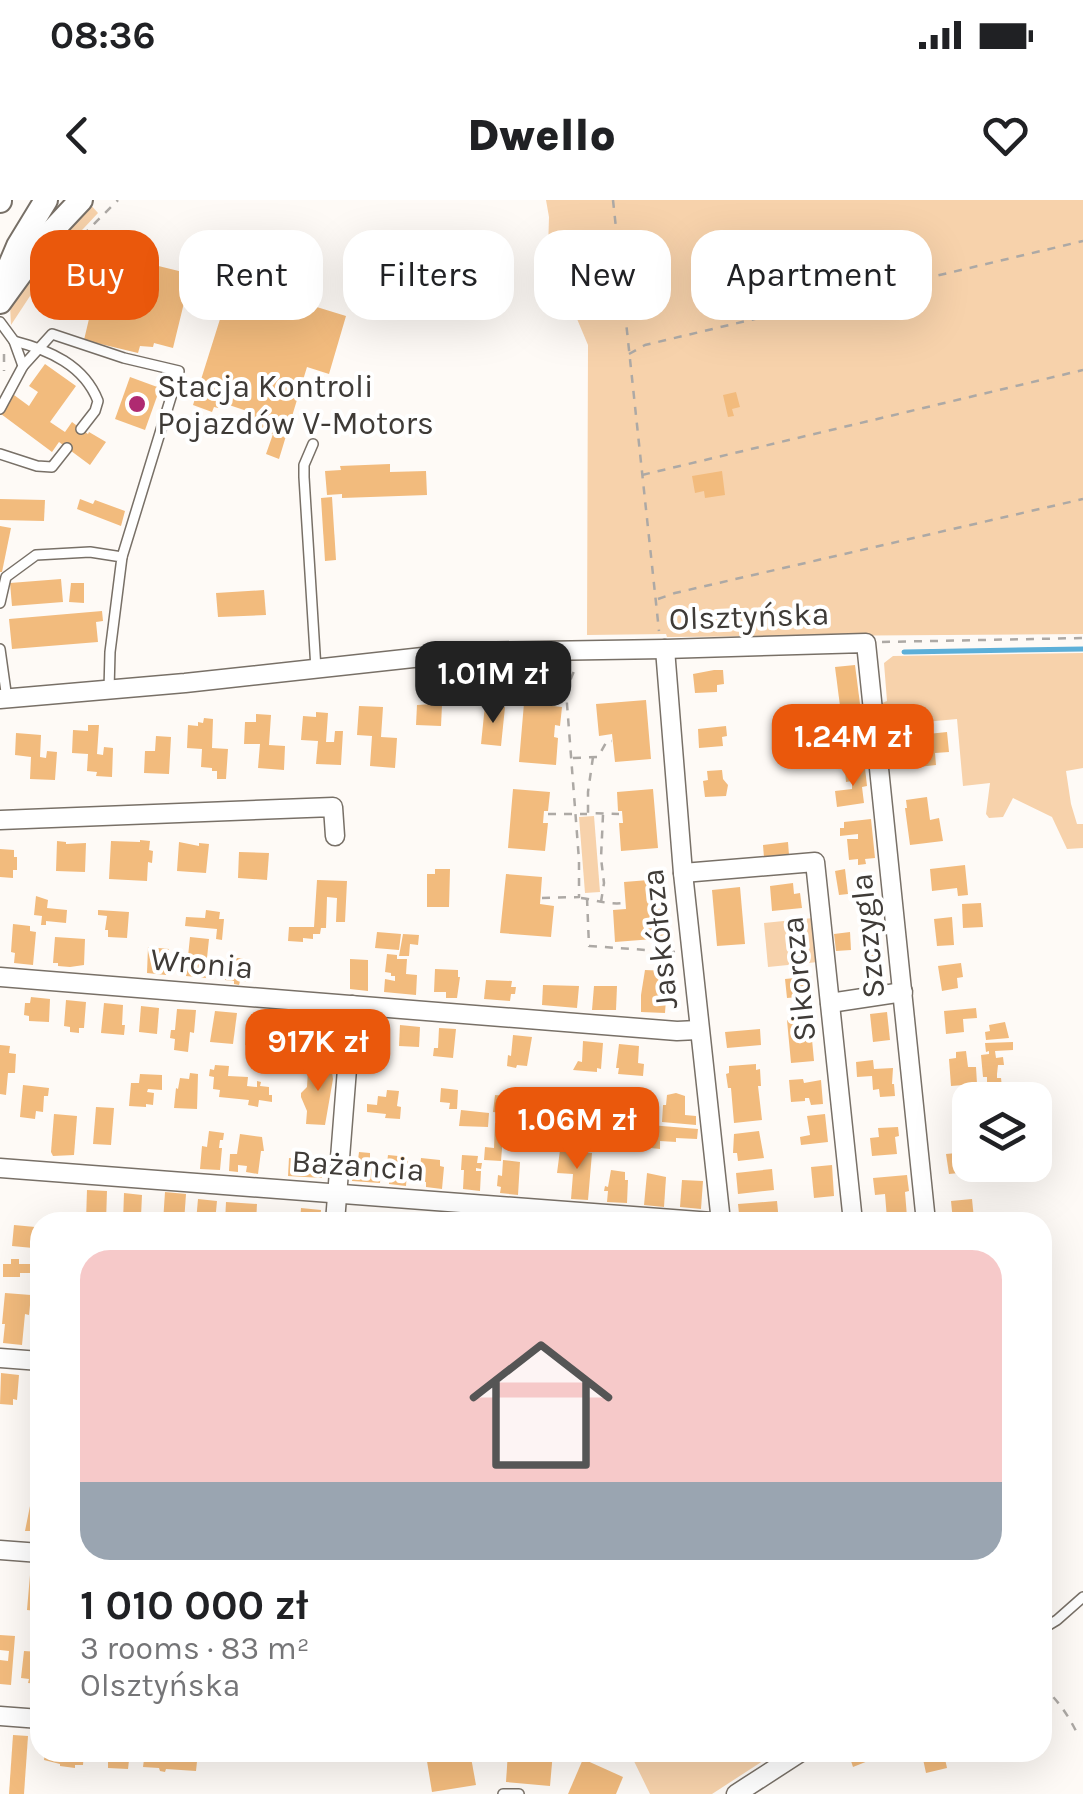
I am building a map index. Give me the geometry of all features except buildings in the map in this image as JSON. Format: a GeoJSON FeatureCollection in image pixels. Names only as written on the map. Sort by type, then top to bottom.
{"type":"FeatureCollection","features":[{"type":"Feature","properties":{"kind":"main road"},"geometry":{"type":"LineString","coordinates":[[0,292],[18,246],[46,200]]}},
{"type":"Feature","properties":{"kind":"main road"},"geometry":{"type":"LineString","coordinates":[[0,302],[50,233],[81,200]]}},
{"type":"Feature","properties":{"kind":"street","name":"Olsztyńska"},"geometry":{"type":"LineString","coordinates":[[4,699],[468,652],[662,642],[866,642]]}},
{"type":"Feature","properties":{"kind":"street","name":"Jaskółcza"},"geometry":{"type":"LineString","coordinates":[[662,642],[698,1030],[720,1212]]}},
{"type":"Feature","properties":{"kind":"street","name":"Szczygla"},"geometry":{"type":"LineString","coordinates":[[866,642],[925,1212]]}},
{"type":"Feature","properties":{"kind":"street"},"geometry":{"type":"LineString","coordinates":[[0,820],[333,807],[335,836]]}},
{"type":"Feature","properties":{"kind":"street","name":"Sikorcza"},"geometry":{"type":"LineString","coordinates":[[683,873],[816,862],[851,1212]]}},
{"type":"Feature","properties":{"kind":"street","name":"Wronia"},"geometry":{"type":"LineString","coordinates":[[0,977],[698,1030]]}},
{"type":"Feature","properties":{"kind":"street"},"geometry":{"type":"LineString","coordinates":[[830,1003],[903,992]]}},
{"type":"Feature","properties":{"kind":"street"},"geometry":{"type":"LineString","coordinates":[[336,1212],[352,1005]]}},
{"type":"Feature","properties":{"kind":"street","name":"Bażancia"},"geometry":{"type":"LineString","coordinates":[[0,1168],[578,1212]]}},
{"type":"Feature","properties":{"kind":"street"},"geometry":{"type":"LineString","coordinates":[[0,1358],[30,1360]]}},
{"type":"Feature","properties":{"kind":"street"},"geometry":{"type":"LineString","coordinates":[[0,1550],[30,1553]]}},
{"type":"Feature","properties":{"kind":"street"},"geometry":{"type":"LineString","coordinates":[[0,1716],[30,1718]]}},
{"type":"Feature","properties":{"kind":"street"},"geometry":{"type":"LineString","coordinates":[[736,1794],[786,1762]]}},
{"type":"Feature","properties":{"kind":"lane"},"geometry":{"type":"LineString","coordinates":[[0,322],[14,341],[23,366]]}},
{"type":"Feature","properties":{"kind":"lane"},"geometry":{"type":"LineString","coordinates":[[0,409],[23,366],[52,334],[179,371],[122,557],[110,652],[110,690]]}},
{"type":"Feature","properties":{"kind":"lane"},"geometry":{"type":"LineString","coordinates":[[14,341],[40,348],[76,368],[93,389],[98,401],[95,411],[80,429]]}},
{"type":"Feature","properties":{"kind":"lane"},"geometry":{"type":"LineString","coordinates":[[313,444],[304,465],[304,477],[316,669]]}},
{"type":"Feature","properties":{"kind":"lane"},"geometry":{"type":"LineString","coordinates":[[0,454],[52,467],[67,448]]}},
{"type":"Feature","properties":{"kind":"lane"},"geometry":{"type":"LineString","coordinates":[[0,603],[6,577],[36,554],[90,552],[122,557]]}},
{"type":"Feature","properties":{"kind":"lane"},"geometry":{"type":"LineString","coordinates":[[0,650],[4,699]]}},
{"type":"Feature","properties":{"kind":"lane"},"geometry":{"type":"LineString","coordinates":[[1052,1623],[1083,1597]]}},
{"type":"Feature","properties":{"kind":"lane"},"geometry":{"type":"LineString","coordinates":[[503,1794],[519,1794]]}},
{"type":"Feature","properties":{"kind":"path"},"geometry":{"type":"LineString","coordinates":[[86,230],[107,206],[118,200]]}},
{"type":"Feature","properties":{"kind":"path"},"geometry":{"type":"LineString","coordinates":[[613,200],[662,642]]}},
{"type":"Feature","properties":{"kind":"path"},"geometry":{"type":"LineString","coordinates":[[629,354],[645,345],[1083,242]]}},
{"type":"Feature","properties":{"kind":"path"},"geometry":{"type":"LineString","coordinates":[[0,355],[4,348],[4,376]]}},
{"type":"Feature","properties":{"kind":"path"},"geometry":{"type":"LineString","coordinates":[[642,475],[1083,370]]}},
{"type":"Feature","properties":{"kind":"path"},"geometry":{"type":"LineString","coordinates":[[656,599],[1083,500]]}},
{"type":"Feature","properties":{"kind":"path","name":"Olsztyńska"},"geometry":{"type":"LineString","coordinates":[[866,642],[1083,638]]}},
{"type":"Feature","properties":{"kind":"path"},"geometry":{"type":"LineString","coordinates":[[576,664],[566,690],[580,898]]}},
{"type":"Feature","properties":{"kind":"path"},"geometry":{"type":"LineString","coordinates":[[571,758],[598,757],[606,741],[612,740]]}},
{"type":"Feature","properties":{"kind":"path"},"geometry":{"type":"LineString","coordinates":[[588,814],[592,757]]}},
{"type":"Feature","properties":{"kind":"path"},"geometry":{"type":"LineString","coordinates":[[548,814],[619,814]]}},
{"type":"Feature","properties":{"kind":"path"},"geometry":{"type":"LineString","coordinates":[[601,902],[603,815]]}},
{"type":"Feature","properties":{"kind":"path"},"geometry":{"type":"LineString","coordinates":[[542,898],[624,903]]}},
{"type":"Feature","properties":{"kind":"path"},"geometry":{"type":"LineString","coordinates":[[587,898],[589,946],[680,952]]}},
{"type":"Feature","properties":{"kind":"path"},"geometry":{"type":"LineString","coordinates":[[1052,1694],[1077,1733]]}},
{"type":"Feature","properties":{"kind":"shaded area"},"geometry":{"type":"Polygon","coordinates":[[[546,200],[1083,200],[1083,634],[587,635],[588,345],[577,320],[671,320],[671,230],[549,230],[546,200]]]}},
{"type":"Feature","properties":{"kind":"shaded area"},"geometry":{"type":"Polygon","coordinates":[[[89,203],[98,213],[82,230],[65,230],[89,203]]]}},
{"type":"Feature","properties":{"kind":"shaded area"},"geometry":{"type":"Polygon","coordinates":[[[30,276],[30,296],[11,325],[10,305],[30,276]]]}},
{"type":"Feature","properties":{"kind":"shaded area"},"geometry":{"type":"Polygon","coordinates":[[[1083,653],[1083,768],[1066,771],[1077,824],[1083,824],[1083,848],[1067,849],[1052,817],[1013,798],[1003,817],[989,818],[986,814],[990,783],[963,786],[957,719],[882,726],[880,704],[887,701],[884,663],[893,656],[1083,653]]]}},
{"type":"Feature","properties":{"kind":"shaded area"},"geometry":{"type":"Polygon","coordinates":[[[594,816],[600,892],[585,893],[579,817],[594,816]]]}},
{"type":"Feature","properties":{"kind":"shaded area"},"geometry":{"type":"Polygon","coordinates":[[[813,918],[818,962],[768,967],[764,923],[813,918]]]}},
{"type":"Feature","properties":{"kind":"shaded area"},"geometry":{"type":"Polygon","coordinates":[[[634,1762],[761,1762],[712,1794],[650,1794],[634,1762]]]}},
{"type":"Feature","properties":{"kind":"waterway"},"geometry":{"type":"LineString","coordinates":[[904,652],[1083,649]]}},
{"type":"Feature","properties":{"kind":"place","name":"Stacja Kontroli Pojazdów V-Motors"},"geometry":{"type":"Point","coordinates":[137,404]}}]}
